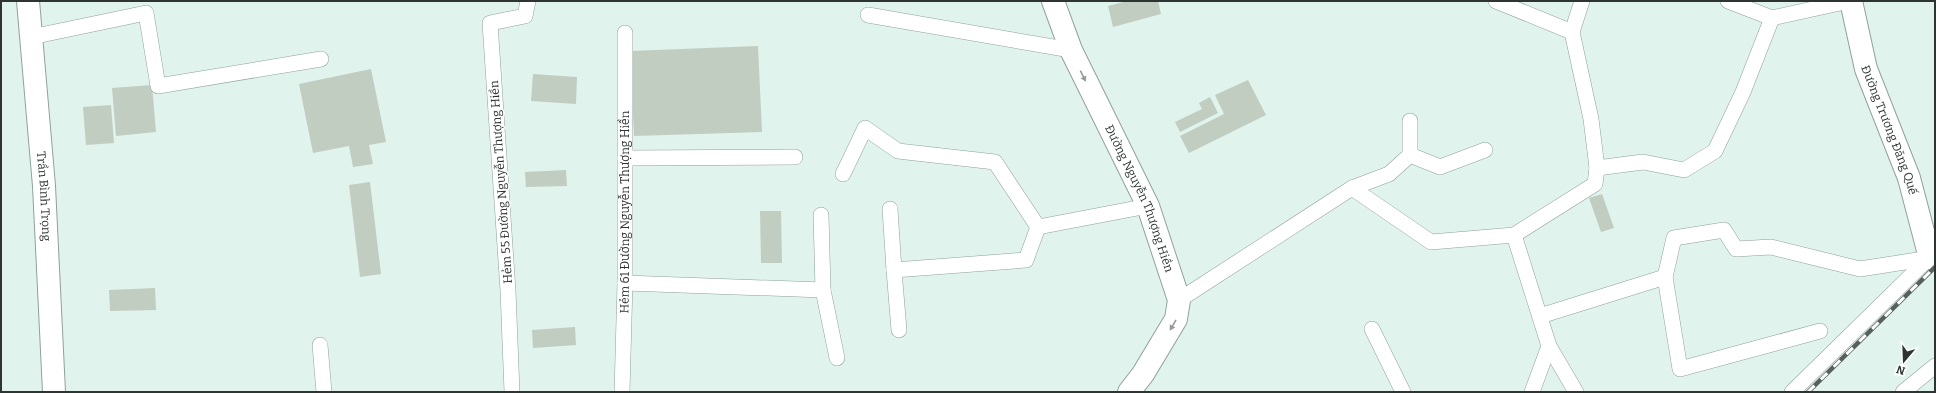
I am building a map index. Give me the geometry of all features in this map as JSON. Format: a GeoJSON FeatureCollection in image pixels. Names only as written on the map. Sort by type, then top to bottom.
{"type":"FeatureCollection","features":[{"type":"Feature","properties":{"kind":"street","name":"Trần Bình Trọng"},"geometry":{"type":"LineString","coordinates":[[28,1],[44,186],[54,392]]}},
{"type":"Feature","properties":{"kind":"street","name":"Đường Nguyễn Thượng Hiền"},"geometry":{"type":"LineString","coordinates":[[1053,1],[1071,50],[1148,206],[1179,300],[1176,319],[1143,374],[1129,392]]}},
{"type":"Feature","properties":{"kind":"street","name":"Đường Trương Đăng Quế"},"geometry":{"type":"LineString","coordinates":[[1850,1],[1866,69],[1909,178],[1932,256]]}},
{"type":"Feature","properties":{"kind":"lane","name":"Hẻm 55 Đường Nguyễn Thượng Hiền"},"geometry":{"type":"LineString","coordinates":[[512,392],[508,291],[490,23],[525,16],[528,1]]}},
{"type":"Feature","properties":{"kind":"lane"},"geometry":{"type":"LineString","coordinates":[[1496,1],[1572,32]]}},
{"type":"Feature","properties":{"kind":"lane"},"geometry":{"type":"LineString","coordinates":[[1352,188],[1431,242],[1514,235],[1595,184],[1596,168],[1591,119],[1572,32],[1582,1]]}},
{"type":"Feature","properties":{"kind":"lane"},"geometry":{"type":"LineString","coordinates":[[1728,1],[1772,18],[1850,1]]}},
{"type":"Feature","properties":{"kind":"lane"},"geometry":{"type":"LineString","coordinates":[[31,37],[146,13],[158,86],[321,59]]}},
{"type":"Feature","properties":{"kind":"lane"},"geometry":{"type":"LineString","coordinates":[[868,15],[1071,50]]}},
{"type":"Feature","properties":{"kind":"lane"},"geometry":{"type":"LineString","coordinates":[[1596,168],[1643,162],[1684,170],[1716,150],[1743,92],[1772,18]]}},
{"type":"Feature","properties":{"kind":"lane","name":"Hẻm 61 Đường Nguyễn Thượng Hiền"},"geometry":{"type":"LineString","coordinates":[[622,392],[625,283],[625,33]]}},
{"type":"Feature","properties":{"kind":"lane"},"geometry":{"type":"LineString","coordinates":[[1179,300],[1352,188],[1389,174],[1410,155],[1410,120]]}},
{"type":"Feature","properties":{"kind":"lane"},"geometry":{"type":"LineString","coordinates":[[843,174],[865,128],[898,152],[995,162],[1038,228]]}},
{"type":"Feature","properties":{"kind":"lane"},"geometry":{"type":"LineString","coordinates":[[1410,155],[1440,167],[1485,150]]}},
{"type":"Feature","properties":{"kind":"lane"},"geometry":{"type":"LineString","coordinates":[[625,158],[795,157]]}},
{"type":"Feature","properties":{"kind":"lane"},"geometry":{"type":"LineString","coordinates":[[1038,228],[1148,206]]}},
{"type":"Feature","properties":{"kind":"lane"},"geometry":{"type":"LineString","coordinates":[[890,208],[898,330]]}},
{"type":"Feature","properties":{"kind":"lane"},"geometry":{"type":"LineString","coordinates":[[821,215],[823,290],[837,358]]}},
{"type":"Feature","properties":{"kind":"lane"},"geometry":{"type":"LineString","coordinates":[[894,270],[1026,260],[1038,228]]}},
{"type":"Feature","properties":{"kind":"lane"},"geometry":{"type":"LineString","coordinates":[[1820,331],[1680,369],[1665,277],[1674,238],[1724,230],[1736,249],[1771,247],[1860,269],[1932,256]]}},
{"type":"Feature","properties":{"kind":"lane"},"geometry":{"type":"LineString","coordinates":[[1514,235],[1549,346],[1576,392]]}},
{"type":"Feature","properties":{"kind":"lane"},"geometry":{"type":"LineString","coordinates":[[1792,392],[1932,256]]}},
{"type":"Feature","properties":{"kind":"lane"},"geometry":{"type":"LineString","coordinates":[[1540,316],[1665,277]]}},
{"type":"Feature","properties":{"kind":"lane"},"geometry":{"type":"LineString","coordinates":[[625,283],[823,290]]}},
{"type":"Feature","properties":{"kind":"lane"},"geometry":{"type":"LineString","coordinates":[[1372,329],[1403,392]]}},
{"type":"Feature","properties":{"kind":"lane"},"geometry":{"type":"LineString","coordinates":[[320,345],[324,392]]}},
{"type":"Feature","properties":{"kind":"lane"},"geometry":{"type":"LineString","coordinates":[[1532,392],[1549,346]]}},
{"type":"Feature","properties":{"kind":"lane"},"geometry":{"type":"LineString","coordinates":[[1904,392],[1935,366]]}},
{"type":"Feature","properties":{"kind":"building"},"geometry":{"type":"Polygon","coordinates":[[[1127,1],[1158,1],[1161,14],[1113,27],[1108,6],[1127,1]]]}},
{"type":"Feature","properties":{"kind":"building"},"geometry":{"type":"Polygon","coordinates":[[[758,46],[762,132],[634,136],[630,51],[758,46]]]}},
{"type":"Feature","properties":{"kind":"building"},"geometry":{"type":"Polygon","coordinates":[[[371,69],[386,142],[369,145],[373,164],[353,167],[349,146],[313,153],[299,84],[371,69]]]}},
{"type":"Feature","properties":{"kind":"building"},"geometry":{"type":"Polygon","coordinates":[[[533,74],[577,77],[576,104],[531,101],[533,74]]]}},
{"type":"Feature","properties":{"kind":"building"},"geometry":{"type":"Polygon","coordinates":[[[1248,80],[1266,115],[1189,153],[1180,136],[1224,114],[1215,95],[1248,80]]]}},
{"type":"Feature","properties":{"kind":"building"},"geometry":{"type":"Polygon","coordinates":[[[152,85],[156,132],[116,136],[112,88],[152,85]]]}},
{"type":"Feature","properties":{"kind":"building"},"geometry":{"type":"Polygon","coordinates":[[[1210,97],[1218,113],[1180,132],[1175,122],[1202,109],[1199,103],[1210,97]]]}},
{"type":"Feature","properties":{"kind":"building"},"geometry":{"type":"Polygon","coordinates":[[[111,105],[114,143],[86,145],[83,107],[111,105]]]}},
{"type":"Feature","properties":{"kind":"building"},"geometry":{"type":"Polygon","coordinates":[[[566,170],[567,186],[526,187],[525,172],[566,170]]]}},
{"type":"Feature","properties":{"kind":"building"},"geometry":{"type":"Polygon","coordinates":[[[370,182],[381,274],[360,277],[349,185],[370,182]]]}},
{"type":"Feature","properties":{"kind":"building"},"geometry":{"type":"Polygon","coordinates":[[[1602,194],[1614,228],[1601,232],[1589,198],[1602,194]]]}},
{"type":"Feature","properties":{"kind":"building"},"geometry":{"type":"Polygon","coordinates":[[[760,211],[781,211],[782,263],[761,263],[760,211]]]}},
{"type":"Feature","properties":{"kind":"building"},"geometry":{"type":"Polygon","coordinates":[[[155,288],[156,310],[110,311],[109,290],[155,288]]]}},
{"type":"Feature","properties":{"kind":"building"},"geometry":{"type":"Polygon","coordinates":[[[575,327],[576,345],[533,348],[532,330],[575,327]]]}},
{"type":"Feature","properties":{"kind":"railway"},"geometry":{"type":"LineString","coordinates":[[1808,392],[1935,267]]}}]}
